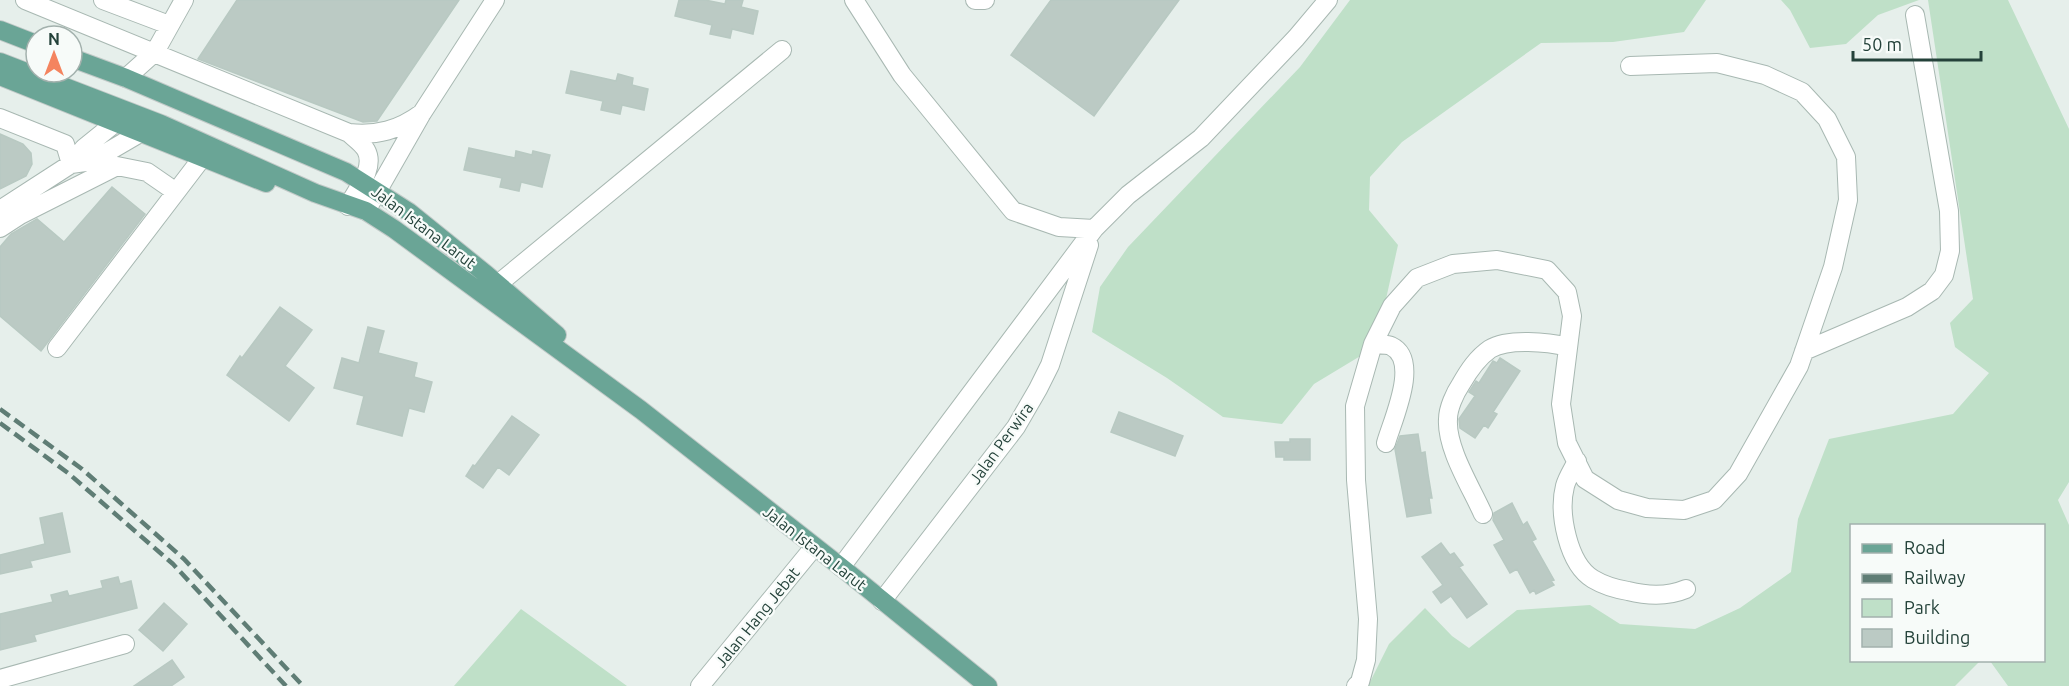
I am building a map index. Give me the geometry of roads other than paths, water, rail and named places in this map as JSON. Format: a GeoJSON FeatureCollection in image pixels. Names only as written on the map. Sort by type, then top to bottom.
{"type":"FeatureCollection","features":[{"type":"Feature","properties":{"kind":"main road"},"geometry":{"type":"LineString","coordinates":[[0,30],[24,39]]}},
{"type":"Feature","properties":{"kind":"main road","name":"Jalan Istana Larut"},"geometry":{"type":"LineString","coordinates":[[0,62],[161,124],[315,193],[366,211],[394,229],[641,410],[988,686]]}},
{"type":"Feature","properties":{"kind":"main road","name":"Jalan Istana Larut"},"geometry":{"type":"LineString","coordinates":[[84,62],[126,78],[346,172],[361,181],[409,212],[498,284],[641,410]]}},
{"type":"Feature","properties":{"kind":"main road","name":"Jalan Istana Larut"},"geometry":{"type":"LineString","coordinates":[[0,76],[276,187],[315,193]]}},
{"type":"Feature","properties":{"kind":"street"},"geometry":{"type":"LineString","coordinates":[[25,0],[349,133],[365,135],[381,133],[409,122],[422,113]]}},
{"type":"Feature","properties":{"kind":"street"},"geometry":{"type":"LineString","coordinates":[[103,0],[169,24]]}},
{"type":"Feature","properties":{"kind":"street"},"geometry":{"type":"LineString","coordinates":[[126,78],[155,52],[184,0]]}},
{"type":"Feature","properties":{"kind":"street"},"geometry":{"type":"LineString","coordinates":[[366,211],[422,113],[495,0]]}},
{"type":"Feature","properties":{"kind":"street"},"geometry":{"type":"LineString","coordinates":[[854,0],[902,75],[1013,211],[1059,227],[1094,230]]}},
{"type":"Feature","properties":{"kind":"street"},"geometry":{"type":"LineString","coordinates":[[975,0],[985,0]]}},
{"type":"Feature","properties":{"kind":"street","name":"Jalan Perwira"},"geometry":{"type":"LineString","coordinates":[[841,567],[1094,230],[1128,195],[1201,138],[1296,38],[1328,0]]}},
{"type":"Feature","properties":{"kind":"street"},"geometry":{"type":"LineString","coordinates":[[1804,351],[1907,306],[1932,291],[1944,275],[1950,251],[1949,211],[1915,15]]}},
{"type":"Feature","properties":{"kind":"street"},"geometry":{"type":"LineString","coordinates":[[498,284],[782,50]]}},
{"type":"Feature","properties":{"kind":"street"},"geometry":{"type":"LineString","coordinates":[[1356,686],[1360,682],[1366,660],[1368,619],[1356,480],[1355,406],[1372,344],[1392,306],[1417,278],[1453,264],[1497,261],[1548,270],[1567,292],[1572,316],[1561,404],[1567,443],[1585,479],[1618,500],[1647,508],[1684,510],[1714,500],[1738,474],[1799,366],[1833,267],[1848,200],[1846,157],[1827,119],[1802,92],[1765,75],[1717,63],[1630,66]]}},
{"type":"Feature","properties":{"kind":"street"},"geometry":{"type":"LineString","coordinates":[[0,118],[65,144],[71,164]]}},
{"type":"Feature","properties":{"kind":"street"},"geometry":{"type":"LineString","coordinates":[[0,210],[71,164],[84,148],[115,123]]}},
{"type":"Feature","properties":{"kind":"street"},"geometry":{"type":"LineString","coordinates":[[71,164],[92,161],[140,133]]}},
{"type":"Feature","properties":{"kind":"street"},"geometry":{"type":"LineString","coordinates":[[348,206],[369,163],[366,150],[349,133]]}},
{"type":"Feature","properties":{"kind":"street"},"geometry":{"type":"LineString","coordinates":[[57,348],[202,158]]}},
{"type":"Feature","properties":{"kind":"street"},"geometry":{"type":"LineString","coordinates":[[0,228],[20,215],[117,166],[147,172],[176,192]]}},
{"type":"Feature","properties":{"kind":"street","name":"Jalan Perwira"},"geometry":{"type":"LineString","coordinates":[[882,601],[1016,427],[1038,389],[1050,365],[1094,230]]}},
{"type":"Feature","properties":{"kind":"street"},"geometry":{"type":"LineString","coordinates":[[1483,514],[1452,447],[1448,418],[1456,392],[1471,366],[1492,348],[1521,342],[1549,342],[1568,347]]}},
{"type":"Feature","properties":{"kind":"street"},"geometry":{"type":"LineString","coordinates":[[1372,344],[1391,346],[1401,355],[1404,370],[1404,386],[1386,443]]}},
{"type":"Feature","properties":{"kind":"street"},"geometry":{"type":"LineString","coordinates":[[1577,461],[1565,485],[1563,504],[1566,534],[1573,555],[1591,578],[1618,589],[1647,596],[1675,593],[1686,589]]}},
{"type":"Feature","properties":{"kind":"street","name":"Jalan Hang Jebat"},"geometry":{"type":"LineString","coordinates":[[700,686],[814,547]]}},
{"type":"Feature","properties":{"kind":"street"},"geometry":{"type":"LineString","coordinates":[[0,679],[125,644]]}},
{"type":"Feature","properties":{"kind":"railway"},"geometry":{"type":"LineString","coordinates":[[0,409],[82,469],[184,559],[303,686]]}},
{"type":"Feature","properties":{"kind":"railway"},"geometry":{"type":"LineString","coordinates":[[0,423],[68,473],[173,564],[286,686]]}}]}
